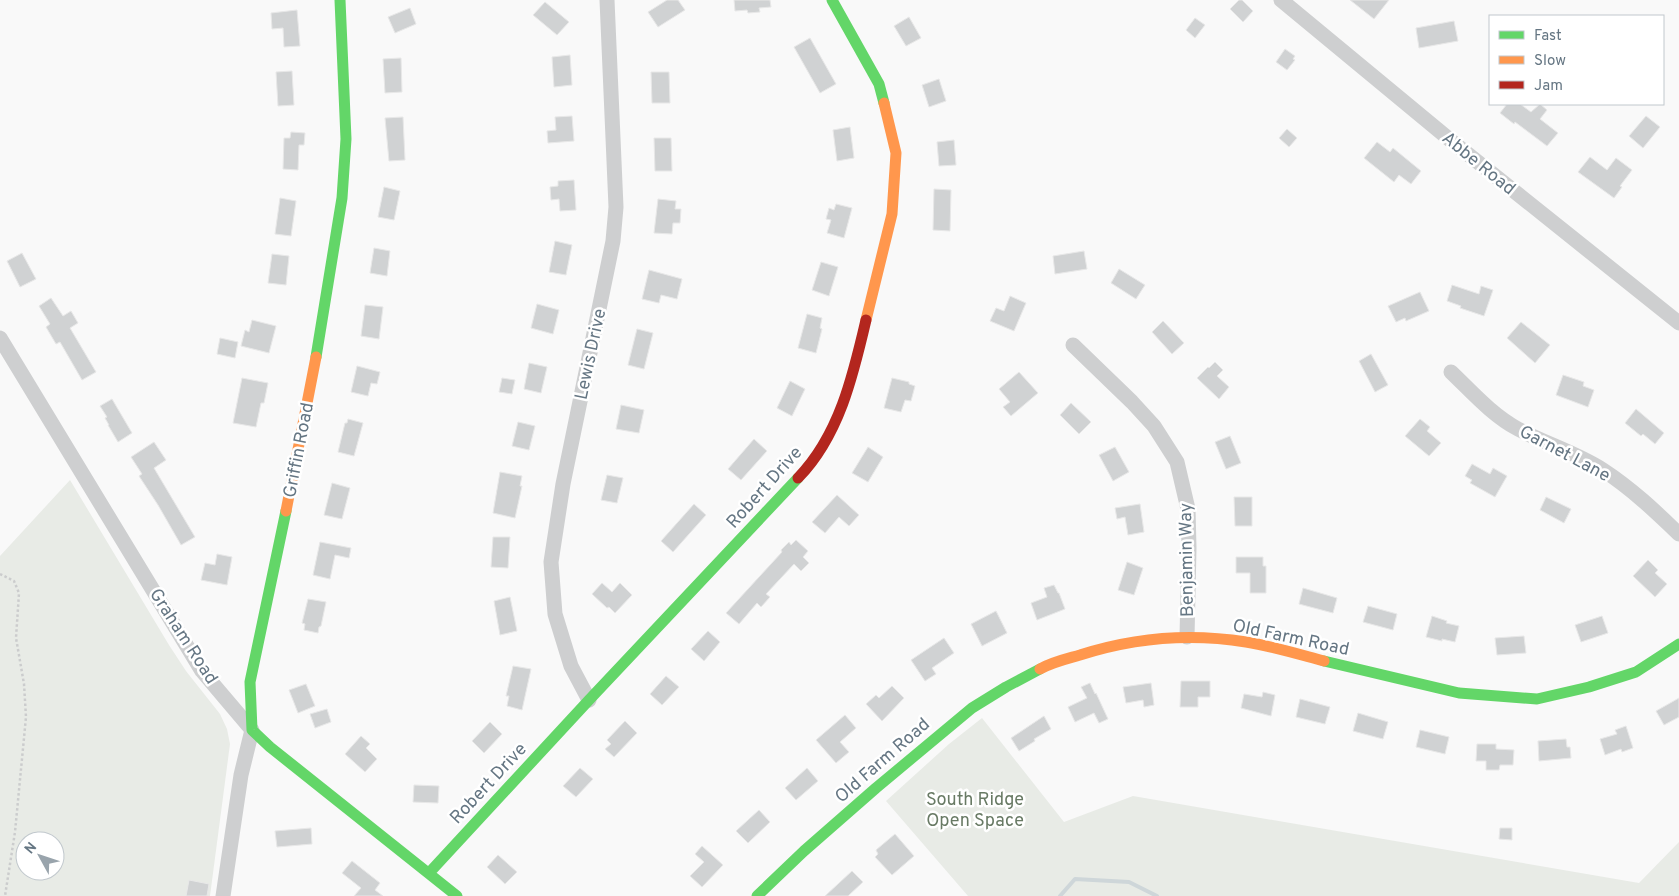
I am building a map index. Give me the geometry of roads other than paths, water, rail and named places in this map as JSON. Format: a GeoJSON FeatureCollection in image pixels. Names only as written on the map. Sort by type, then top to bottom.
{"type":"FeatureCollection","features":[{"type":"Feature","properties":{"kind":"street","name":"Griffin Road"},"geometry":{"type":"LineString","coordinates":[[223,896],[241,775],[252,730],[250,682],[300,445],[342,198],[346,140],[340,0]]}},
{"type":"Feature","properties":{"kind":"street","name":"Lewis Drive"},"geometry":{"type":"LineString","coordinates":[[589,700],[571,666],[555,614],[551,562],[563,484],[613,241],[616,207],[607,0]]}},
{"type":"Feature","properties":{"kind":"street","name":"Robert Drive"},"geometry":{"type":"LineString","coordinates":[[429,873],[812,463],[837,419],[854,371],[892,214],[896,153],[880,84],[832,0]]}},
{"type":"Feature","properties":{"kind":"street","name":"Abbe Road"},"geometry":{"type":"LineString","coordinates":[[1281,0],[1449,139],[1679,323]]}},
{"type":"Feature","properties":{"kind":"street","name":"Graham Road"},"geometry":{"type":"LineString","coordinates":[[0,338],[202,670],[252,730],[270,747],[457,896]]}},
{"type":"Feature","properties":{"kind":"street","name":"Benjamin Way"},"geometry":{"type":"LineString","coordinates":[[1073,345],[1154,426],[1177,462],[1188,509],[1187,637]]}},
{"type":"Feature","properties":{"kind":"street","name":"Garnet Lane"},"geometry":{"type":"LineString","coordinates":[[1451,372],[1482,403],[1517,428],[1561,448],[1602,470],[1637,494],[1679,534]]}},
{"type":"Feature","properties":{"kind":"street","name":"Old Farm Road"},"geometry":{"type":"LineString","coordinates":[[757,896],[811,845],[972,708],[1049,664],[1095,650],[1130,642],[1187,637],[1246,642],[1459,693],[1537,699],[1589,687],[1636,672],[1679,644]]}},
{"type":"Feature","properties":{"kind":"waterway"},"geometry":{"type":"LineString","coordinates":[[1060,896],[1075,879],[1129,882],[1157,896]]}},
{"type":"Feature","properties":{"kind":"park label","name":"South Ridge Open Space"},"geometry":{"type":"Point","coordinates":[975,810]}}]}
